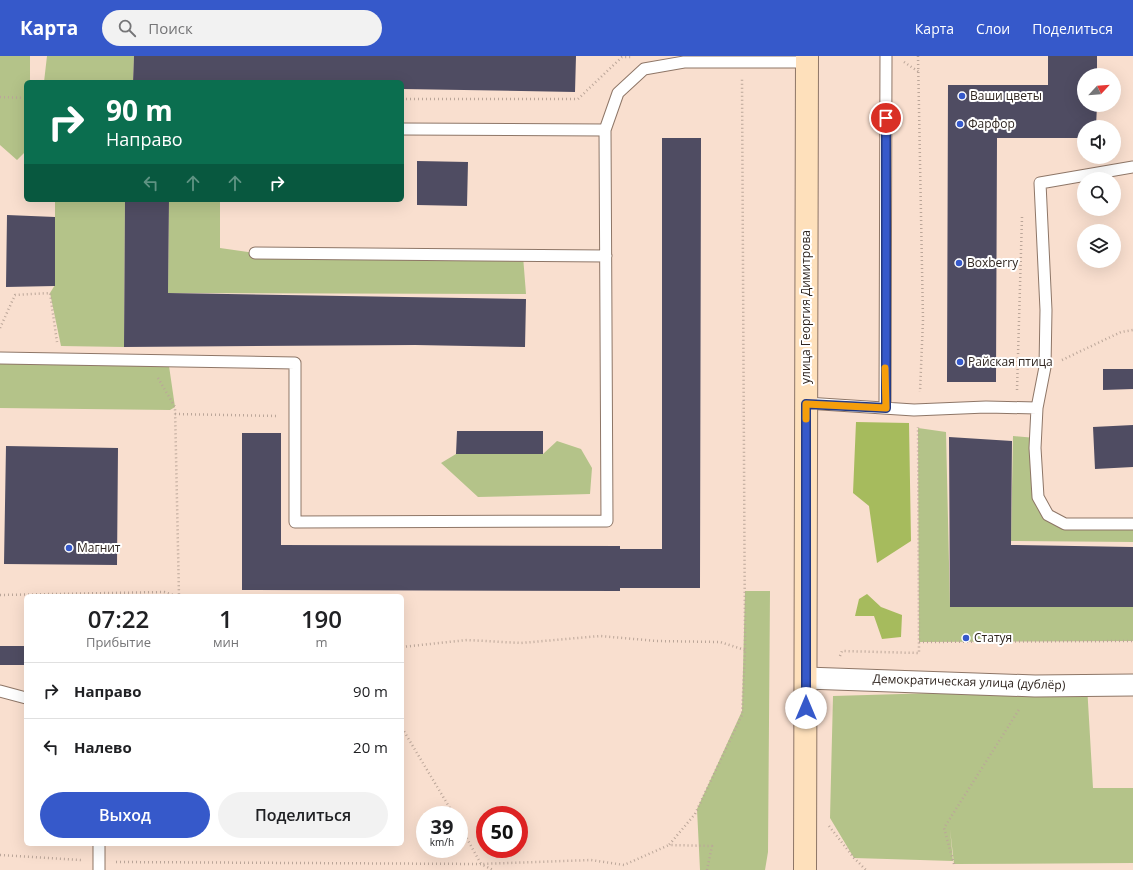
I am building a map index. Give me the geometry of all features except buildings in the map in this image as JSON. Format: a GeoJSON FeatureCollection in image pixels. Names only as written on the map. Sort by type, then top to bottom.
{"type":"FeatureCollection","features":[{"type":"Feature","properties":{"kind":"main road","name":"улица Георгия Димитрова"},"geometry":{"type":"LineString","coordinates":[[806,870],[807,59]]}},
{"type":"Feature","properties":{"kind":"street","name":"Демократическая улица (дублёр)"},"geometry":{"type":"LineString","coordinates":[[806,678],[1035,686],[1133,685]]}},
{"type":"Feature","properties":{"kind":"lane"},"geometry":{"type":"LineString","coordinates":[[886,56],[886,408]]}},
{"type":"Feature","properties":{"kind":"lane"},"geometry":{"type":"LineString","coordinates":[[0,358],[295,363],[295,522],[607,521],[606,130],[618,93],[644,69],[684,62],[742,62],[807,59]]}},
{"type":"Feature","properties":{"kind":"lane"},"geometry":{"type":"LineString","coordinates":[[404,129],[606,130]]}},
{"type":"Feature","properties":{"kind":"lane"},"geometry":{"type":"LineString","coordinates":[[1133,167],[1040,183],[1046,310],[1045,367],[1037,408],[1035,448],[1038,497],[1048,515],[1065,524],[1133,524]]}},
{"type":"Feature","properties":{"kind":"lane"},"geometry":{"type":"LineString","coordinates":[[255,253],[606,256]]}},
{"type":"Feature","properties":{"kind":"lane"},"geometry":{"type":"LineString","coordinates":[[806,404],[914,410],[986,407],[1037,408]]}},
{"type":"Feature","properties":{"kind":"lane"},"geometry":{"type":"LineString","coordinates":[[0,691],[24,697]]}},
{"type":"Feature","properties":{"kind":"lane"},"geometry":{"type":"LineString","coordinates":[[99,846],[99,866]]}},
{"type":"Feature","properties":{"kind":"path"},"geometry":{"type":"LineString","coordinates":[[404,99],[578,99],[622,57],[636,57]]}},
{"type":"Feature","properties":{"kind":"path"},"geometry":{"type":"LineString","coordinates":[[901,60],[919,72]]}},
{"type":"Feature","properties":{"kind":"path"},"geometry":{"type":"LineString","coordinates":[[669,845],[695,814],[742,715],[745,650],[742,62]]}},
{"type":"Feature","properties":{"kind":"path"},"geometry":{"type":"LineString","coordinates":[[0,97],[24,98]]}},
{"type":"Feature","properties":{"kind":"path"},"geometry":{"type":"LineString","coordinates":[[1017,392],[1022,216]]}},
{"type":"Feature","properties":{"kind":"path"},"geometry":{"type":"LineString","coordinates":[[0,328],[15,295],[50,293],[58,346]]}},
{"type":"Feature","properties":{"kind":"path"},"geometry":{"type":"LineString","coordinates":[[1045,367],[1120,332],[1133,330]]}},
{"type":"Feature","properties":{"kind":"path"},"geometry":{"type":"LineString","coordinates":[[157,377],[175,407],[178,594]]}},
{"type":"Feature","properties":{"kind":"path"},"geometry":{"type":"LineString","coordinates":[[920,393],[927,393]]}},
{"type":"Feature","properties":{"kind":"path"},"geometry":{"type":"LineString","coordinates":[[175,414],[284,416]]}},
{"type":"Feature","properties":{"kind":"path"},"geometry":{"type":"LineString","coordinates":[[55,594],[164,592],[171,594]]}},
{"type":"Feature","properties":{"kind":"path"},"geometry":{"type":"LineString","coordinates":[[0,595],[24,595]]}},
{"type":"Feature","properties":{"kind":"path"},"geometry":{"type":"LineString","coordinates":[[404,647],[467,640],[521,643],[600,636],[657,641],[720,642],[745,650]]}},
{"type":"Feature","properties":{"kind":"path"},"geometry":{"type":"LineString","coordinates":[[919,642],[1133,641]]}},
{"type":"Feature","properties":{"kind":"path"},"geometry":{"type":"LineString","coordinates":[[954,864],[944,828],[1035,686]]}},
{"type":"Feature","properties":{"kind":"path"},"geometry":{"type":"LineString","coordinates":[[404,731],[449,806]]}},
{"type":"Feature","properties":{"kind":"path"},"geometry":{"type":"LineString","coordinates":[[826,822],[854,858],[866,870]]}},
{"type":"Feature","properties":{"kind":"path"},"geometry":{"type":"LineString","coordinates":[[468,840],[481,864],[493,870]]}},
{"type":"Feature","properties":{"kind":"path"},"geometry":{"type":"LineString","coordinates":[[0,854],[99,866],[481,864],[592,860],[624,865],[669,845],[712,846],[707,870]]}},
{"type":"Feature","properties":{"kind":"green space"},"geometry":{"type":"Polygon","coordinates":[[[0,56],[30,56],[30,80],[24,80],[24,153],[17,160],[0,145],[0,56]]]}},
{"type":"Feature","properties":{"kind":"green space"},"geometry":{"type":"Polygon","coordinates":[[[47,56],[134,56],[133,80],[44,80],[47,56]]]}},
{"type":"Feature","properties":{"kind":"green space"},"geometry":{"type":"Polygon","coordinates":[[[55,202],[125,202],[124,347],[61,346],[50,293],[55,285],[55,202]]]}},
{"type":"Feature","properties":{"kind":"green space"},"geometry":{"type":"Polygon","coordinates":[[[169,202],[220,202],[220,248],[255,253],[523,256],[526,294],[168,293],[169,202]]]}},
{"type":"Feature","properties":{"kind":"green space"},"geometry":{"type":"Polygon","coordinates":[[[0,360],[169,366],[175,407],[170,410],[0,408],[0,360]]]}},
{"type":"Feature","properties":{"kind":"green space"},"geometry":{"type":"Polygon","coordinates":[[[856,422],[909,423],[911,541],[877,563],[869,506],[853,493],[856,422]]]}},
{"type":"Feature","properties":{"kind":"green space"},"geometry":{"type":"Polygon","coordinates":[[[918,428],[946,432],[950,607],[1133,607],[1133,641],[919,642],[918,428]]]}},
{"type":"Feature","properties":{"kind":"green space"},"geometry":{"type":"Polygon","coordinates":[[[1013,436],[1036,438],[1038,497],[1057,519],[1133,520],[1133,542],[1011,541],[1013,436]]]}},
{"type":"Feature","properties":{"kind":"green space"},"geometry":{"type":"Polygon","coordinates":[[[557,441],[581,449],[592,468],[590,494],[478,497],[441,463],[456,454],[543,454],[557,441]]]}},
{"type":"Feature","properties":{"kind":"green space"},"geometry":{"type":"Polygon","coordinates":[[[745,591],[770,591],[768,852],[765,870],[700,870],[697,809],[742,711],[745,591]]]}},
{"type":"Feature","properties":{"kind":"green space"},"geometry":{"type":"Polygon","coordinates":[[[867,594],[881,607],[902,615],[901,637],[882,639],[874,616],[855,616],[859,599],[867,594]]]}},
{"type":"Feature","properties":{"kind":"green space"},"geometry":{"type":"Polygon","coordinates":[[[1087,685],[1093,788],[1133,788],[1133,863],[954,864],[950,829],[953,861],[854,858],[830,818],[833,696],[936,693],[1087,685]]]}},
{"type":"Feature","properties":{"kind":"slow traffic"},"geometry":{"type":"LineString","coordinates":[[806,419],[806,404],[886,408],[885,368]]}},
{"type":"Feature","properties":{"kind":"place","name":"Ваши цветы"},"geometry":{"type":"Point","coordinates":[962,96]}},
{"type":"Feature","properties":{"kind":"place","name":"Фарфор"},"geometry":{"type":"Point","coordinates":[960,124]}},
{"type":"Feature","properties":{"kind":"place","name":"Boxberry"},"geometry":{"type":"Point","coordinates":[959,263]}},
{"type":"Feature","properties":{"kind":"place","name":"Райская птица"},"geometry":{"type":"Point","coordinates":[960,362]}},
{"type":"Feature","properties":{"kind":"place","name":"Магнит"},"geometry":{"type":"Point","coordinates":[69,548]}},
{"type":"Feature","properties":{"kind":"place","name":"Статуя"},"geometry":{"type":"Point","coordinates":[966,638]}},
{"type":"Feature","properties":{"kind":"route"},"geometry":{"type":"LineString","coordinates":[[806,708],[806,404],[886,408],[886,118]]}}]}
